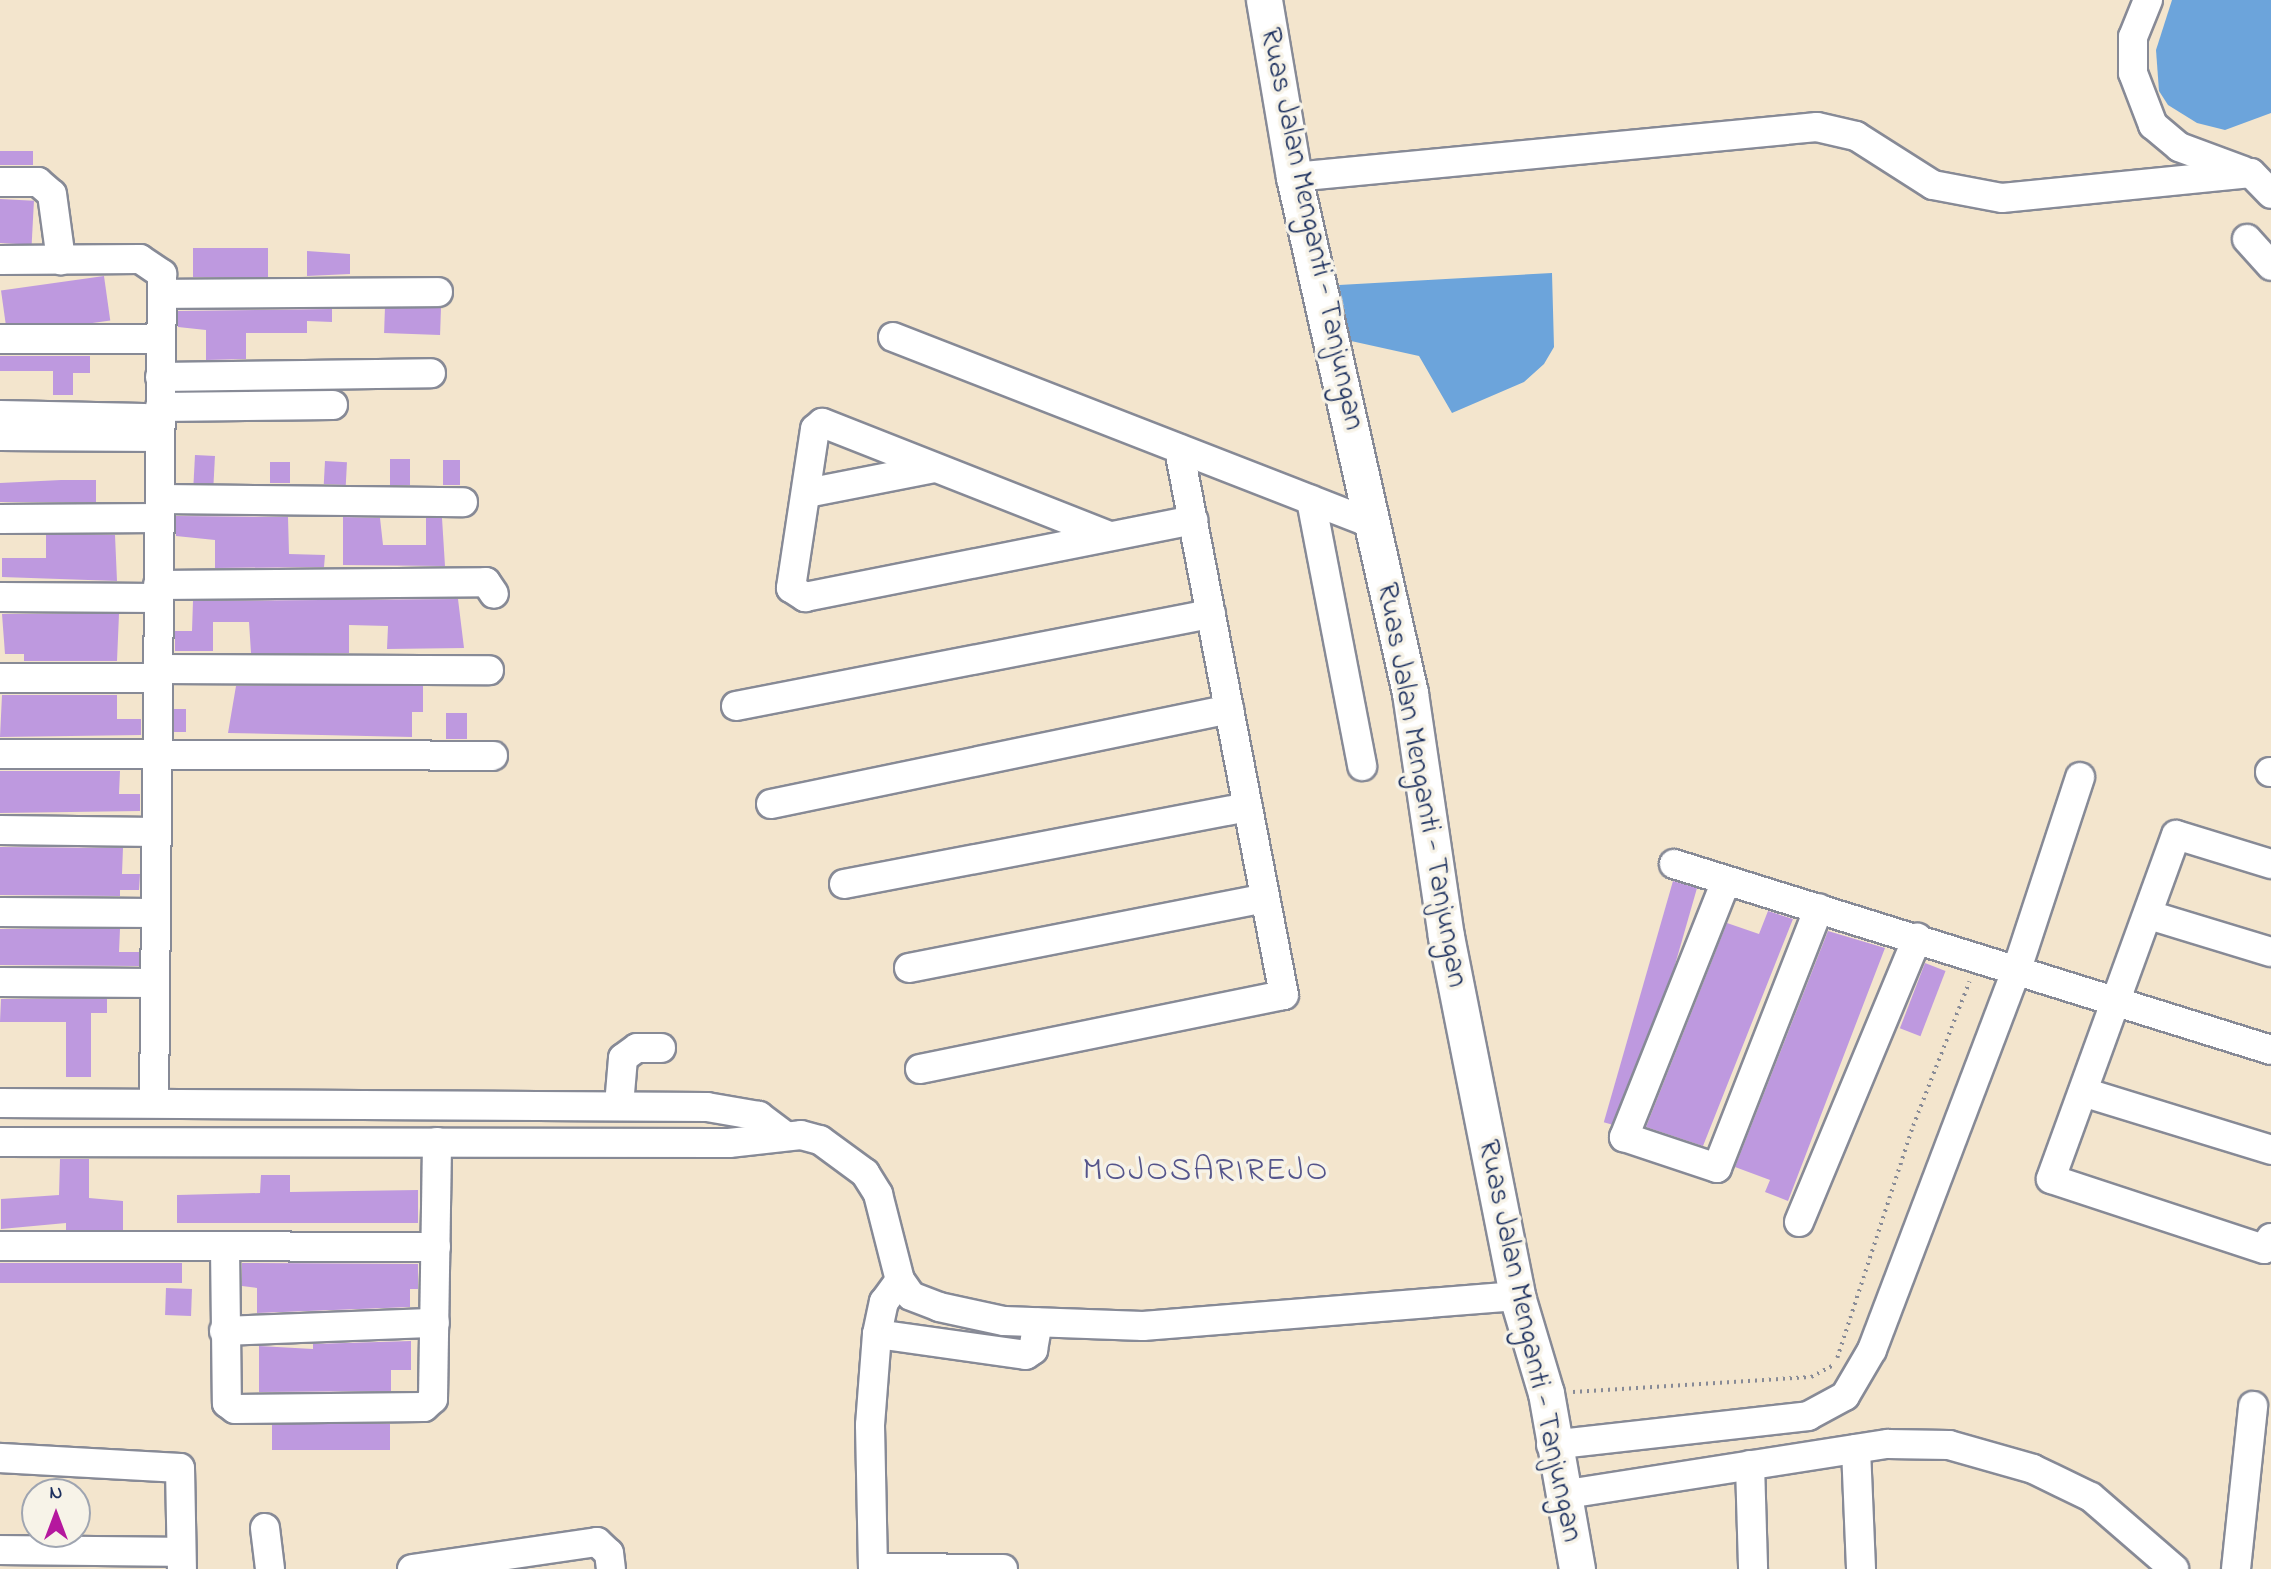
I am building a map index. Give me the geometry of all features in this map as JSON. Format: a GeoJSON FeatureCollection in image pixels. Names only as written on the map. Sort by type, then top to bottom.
{"type":"FeatureCollection","features":[{"type":"Feature","properties":{"kind":"main road","name":"Ruas Jalan Menganti - Tanjungan"},"geometry":{"type":"LineString","coordinates":[[1264,0],[1294,177],[1410,693],[1446,936],[1517,1296],[1546,1393],[1551,1445],[1577,1569]]}},
{"type":"Feature","properties":{"kind":"street"},"geometry":{"type":"LineString","coordinates":[[2148,0],[2133,37],[2133,72],[2153,125],[2179,147],[2251,173],[2271,194]]}},
{"type":"Feature","properties":{"kind":"street"},"geometry":{"type":"LineString","coordinates":[[1294,177],[1817,127],[1856,136],[1933,184],[2002,198],[2251,173]]}},
{"type":"Feature","properties":{"kind":"street"},"geometry":{"type":"LineString","coordinates":[[0,182],[38,182],[52,194],[61,260]]}},
{"type":"Feature","properties":{"kind":"street"},"geometry":{"type":"LineString","coordinates":[[2247,239],[2271,267]]}},
{"type":"Feature","properties":{"kind":"street"},"geometry":{"type":"LineString","coordinates":[[0,260],[140,259],[162,274],[153,983],[154,1103]]}},
{"type":"Feature","properties":{"kind":"street"},"geometry":{"type":"LineString","coordinates":[[162,294],[438,292]]}},
{"type":"Feature","properties":{"kind":"street"},"geometry":{"type":"LineString","coordinates":[[893,337],[1373,524]]}},
{"type":"Feature","properties":{"kind":"street"},"geometry":{"type":"LineString","coordinates":[[0,339],[160,339]]}},
{"type":"Feature","properties":{"kind":"street"},"geometry":{"type":"LineString","coordinates":[[160,377],[431,373]]}},
{"type":"Feature","properties":{"kind":"street"},"geometry":{"type":"LineString","coordinates":[[0,436],[333,405]]}},
{"type":"Feature","properties":{"kind":"street"},"geometry":{"type":"LineString","coordinates":[[0,415],[160,421]]}},
{"type":"Feature","properties":{"kind":"street"},"geometry":{"type":"LineString","coordinates":[[1107,535],[822,423],[815,429],[807,493],[791,579],[799,597],[1193,520]]}},
{"type":"Feature","properties":{"kind":"street"},"geometry":{"type":"LineString","coordinates":[[920,1069],[1284,995],[1179,449]]}},
{"type":"Feature","properties":{"kind":"street"},"geometry":{"type":"LineString","coordinates":[[807,493],[935,468]]}},
{"type":"Feature","properties":{"kind":"street"},"geometry":{"type":"LineString","coordinates":[[1311,500],[1362,766]]}},
{"type":"Feature","properties":{"kind":"street"},"geometry":{"type":"LineString","coordinates":[[0,519],[161,508],[463,502]]}},
{"type":"Feature","properties":{"kind":"street"},"geometry":{"type":"LineString","coordinates":[[0,597],[486,582],[494,594]]}},
{"type":"Feature","properties":{"kind":"street"},"geometry":{"type":"LineString","coordinates":[[736,706],[1211,614]]}},
{"type":"Feature","properties":{"kind":"street"},"geometry":{"type":"LineString","coordinates":[[0,678],[489,670]]}},
{"type":"Feature","properties":{"kind":"street"},"geometry":{"type":"LineString","coordinates":[[771,804],[1229,709]]}},
{"type":"Feature","properties":{"kind":"street"},"geometry":{"type":"LineString","coordinates":[[0,754],[493,757]]}},
{"type":"Feature","properties":{"kind":"street"},"geometry":{"type":"LineString","coordinates":[[1551,1445],[1808,1416],[1845,1396],[1872,1350],[2017,969],[2080,778]]}},
{"type":"Feature","properties":{"kind":"street"},"geometry":{"type":"LineString","coordinates":[[844,884],[1248,807]]}},
{"type":"Feature","properties":{"kind":"street"},"geometry":{"type":"LineString","coordinates":[[0,830],[156,832]]}},
{"type":"Feature","properties":{"kind":"street"},"geometry":{"type":"LineString","coordinates":[[2271,864],[2176,835],[2051,1179],[2264,1249],[2271,1238]]}},
{"type":"Feature","properties":{"kind":"street"},"geometry":{"type":"LineString","coordinates":[[1674,864],[2271,1050]]}},
{"type":"Feature","properties":{"kind":"street"},"geometry":{"type":"LineString","coordinates":[[1727,881],[1624,1137],[1717,1168],[1819,908]]}},
{"type":"Feature","properties":{"kind":"street"},"geometry":{"type":"LineString","coordinates":[[909,968],[1265,898]]}},
{"type":"Feature","properties":{"kind":"street"},"geometry":{"type":"LineString","coordinates":[[0,912],[154,913]]}},
{"type":"Feature","properties":{"kind":"street"},"geometry":{"type":"LineString","coordinates":[[2149,915],[2271,951]]}},
{"type":"Feature","properties":{"kind":"street"},"geometry":{"type":"LineString","coordinates":[[1799,1222],[1917,938]]}},
{"type":"Feature","properties":{"kind":"street"},"geometry":{"type":"LineString","coordinates":[[0,982],[153,983]]}},
{"type":"Feature","properties":{"kind":"street"},"geometry":{"type":"LineString","coordinates":[[619,1105],[623,1058],[637,1048],[661,1048]]}},
{"type":"Feature","properties":{"kind":"street"},"geometry":{"type":"LineString","coordinates":[[2083,1092],[2271,1150]]}},
{"type":"Feature","properties":{"kind":"street"},"geometry":{"type":"LineString","coordinates":[[0,1103],[619,1105],[759,1115],[783,1134]]}},
{"type":"Feature","properties":{"kind":"street"},"geometry":{"type":"LineString","coordinates":[[108,1103],[108,1142]]}},
{"type":"Feature","properties":{"kind":"street"},"geometry":{"type":"LineString","coordinates":[[225,1248],[225,1391],[235,1409],[408,1412],[433,1399],[436,1247],[425,1142],[413,1103]]}},
{"type":"Feature","properties":{"kind":"street"},"geometry":{"type":"LineString","coordinates":[[0,1142],[748,1142],[783,1134],[820,1140],[865,1172],[886,1217],[900,1280],[911,1296],[939,1307],[1038,1322],[1143,1326],[1517,1296]]}},
{"type":"Feature","properties":{"kind":"street"},"geometry":{"type":"LineString","coordinates":[[0,1246],[436,1247]]}},
{"type":"Feature","properties":{"kind":"street"},"geometry":{"type":"LineString","coordinates":[[900,1280],[884,1302],[877,1334],[870,1425],[873,1568],[1003,1569]]}},
{"type":"Feature","properties":{"kind":"street"},"geometry":{"type":"LineString","coordinates":[[877,1334],[1026,1355],[1033,1350],[1038,1322]]}},
{"type":"Feature","properties":{"kind":"street"},"geometry":{"type":"LineString","coordinates":[[224,1331],[435,1323]]}},
{"type":"Feature","properties":{"kind":"street"},"geometry":{"type":"LineString","coordinates":[[2236,1569],[2253,1406]]}},
{"type":"Feature","properties":{"kind":"street"},"geometry":{"type":"LineString","coordinates":[[1561,1495],[1856,1449],[1949,1445],[2033,1469],[2091,1497],[2174,1569]]}},
{"type":"Feature","properties":{"kind":"street"},"geometry":{"type":"LineString","coordinates":[[1856,1449],[1861,1569]]}},
{"type":"Feature","properties":{"kind":"street"},"geometry":{"type":"LineString","coordinates":[[0,1458],[180,1468],[181,1561],[0,1550]]}},
{"type":"Feature","properties":{"kind":"street"},"geometry":{"type":"LineString","coordinates":[[1750,1465],[1753,1569]]}},
{"type":"Feature","properties":{"kind":"street"},"geometry":{"type":"LineString","coordinates":[[265,1528],[270,1569]]}},
{"type":"Feature","properties":{"kind":"street"},"geometry":{"type":"LineString","coordinates":[[429,1568],[597,1542],[609,1553],[611,1569]]}},
{"type":"Feature","properties":{"kind":"path"},"geometry":{"type":"LineString","coordinates":[[1546,1393],[1811,1377],[1835,1363],[1913,1126],[1979,957]]}},
{"type":"Feature","properties":{"kind":"water"},"geometry":{"type":"Polygon","coordinates":[[[2172,0],[2271,0],[2271,113],[2225,130],[2197,123],[2168,105],[2159,91],[2156,50],[2172,0]]]}},
{"type":"Feature","properties":{"kind":"water"},"geometry":{"type":"Polygon","coordinates":[[[1552,273],[1554,347],[1544,364],[1524,382],[1452,413],[1419,356],[1351,341],[1339,285],[1552,273]]]}},
{"type":"Feature","properties":{"kind":"building"},"geometry":{"type":"Polygon","coordinates":[[[0,151],[33,151],[33,165],[0,165],[0,151]]]}},
{"type":"Feature","properties":{"kind":"building"},"geometry":{"type":"Polygon","coordinates":[[[0,199],[34,201],[32,245],[0,243],[0,199]]]}},
{"type":"Feature","properties":{"kind":"building"},"geometry":{"type":"Polygon","coordinates":[[[193,248],[268,248],[268,277],[193,277],[193,248]]]}},
{"type":"Feature","properties":{"kind":"building"},"geometry":{"type":"Polygon","coordinates":[[[307,251],[350,254],[350,274],[307,276],[307,251]]]}},
{"type":"Feature","properties":{"kind":"building"},"geometry":{"type":"Polygon","coordinates":[[[104,276],[110,321],[7,335],[1,290],[104,276]]]}},
{"type":"Feature","properties":{"kind":"building"},"geometry":{"type":"Polygon","coordinates":[[[385,306],[441,308],[440,335],[384,333],[385,306]]]}},
{"type":"Feature","properties":{"kind":"building"},"geometry":{"type":"Polygon","coordinates":[[[332,309],[332,322],[307,321],[307,333],[246,333],[246,359],[206,360],[206,330],[178,327],[178,311],[332,309]]]}},
{"type":"Feature","properties":{"kind":"building"},"geometry":{"type":"Polygon","coordinates":[[[0,356],[90,356],[90,373],[73,373],[73,395],[53,395],[53,371],[0,371],[0,356]]]}},
{"type":"Feature","properties":{"kind":"building"},"geometry":{"type":"Polygon","coordinates":[[[195,455],[215,456],[214,484],[194,483],[195,455]]]}},
{"type":"Feature","properties":{"kind":"building"},"geometry":{"type":"Polygon","coordinates":[[[390,459],[410,459],[410,485],[390,485],[390,459]]]}},
{"type":"Feature","properties":{"kind":"building"},"geometry":{"type":"Polygon","coordinates":[[[443,460],[460,460],[460,485],[443,485],[443,460]]]}},
{"type":"Feature","properties":{"kind":"building"},"geometry":{"type":"Polygon","coordinates":[[[325,461],[347,462],[346,485],[324,484],[325,461]]]}},
{"type":"Feature","properties":{"kind":"building"},"geometry":{"type":"Polygon","coordinates":[[[270,462],[290,462],[290,483],[270,483],[270,462]]]}},
{"type":"Feature","properties":{"kind":"building"},"geometry":{"type":"Polygon","coordinates":[[[96,480],[96,502],[0,502],[0,483],[96,480]]]}},
{"type":"Feature","properties":{"kind":"building"},"geometry":{"type":"Polygon","coordinates":[[[176,516],[288,517],[289,554],[325,555],[324,567],[215,568],[215,540],[176,536],[176,516]]]}},
{"type":"Feature","properties":{"kind":"building"},"geometry":{"type":"Polygon","coordinates":[[[343,517],[380,518],[383,545],[426,545],[426,518],[442,518],[445,566],[343,565],[343,517]]]}},
{"type":"Feature","properties":{"kind":"building"},"geometry":{"type":"Polygon","coordinates":[[[46,535],[115,535],[117,581],[2,577],[2,558],[46,558],[46,535]]]}},
{"type":"Feature","properties":{"kind":"building"},"geometry":{"type":"Polygon","coordinates":[[[458,599],[464,648],[387,649],[388,626],[349,625],[349,653],[251,653],[249,622],[213,622],[213,651],[175,651],[175,631],[192,631],[193,601],[458,599]]]}},
{"type":"Feature","properties":{"kind":"building"},"geometry":{"type":"Polygon","coordinates":[[[2,614],[119,614],[117,661],[24,661],[24,654],[5,654],[2,614]]]}},
{"type":"Feature","properties":{"kind":"building"},"geometry":{"type":"Polygon","coordinates":[[[236,686],[423,686],[423,712],[412,712],[412,737],[228,733],[236,686]]]}},
{"type":"Feature","properties":{"kind":"building"},"geometry":{"type":"Polygon","coordinates":[[[2,695],[117,695],[117,719],[141,719],[141,735],[0,737],[2,695]]]}},
{"type":"Feature","properties":{"kind":"building"},"geometry":{"type":"Polygon","coordinates":[[[174,709],[186,709],[186,732],[174,732],[174,709]]]}},
{"type":"Feature","properties":{"kind":"building"},"geometry":{"type":"Polygon","coordinates":[[[446,713],[467,713],[467,739],[446,739],[446,713]]]}},
{"type":"Feature","properties":{"kind":"building"},"geometry":{"type":"Polygon","coordinates":[[[0,771],[120,771],[119,794],[140,794],[140,811],[0,813],[0,771]]]}},
{"type":"Feature","properties":{"kind":"building"},"geometry":{"type":"Polygon","coordinates":[[[0,847],[123,848],[122,874],[140,874],[139,890],[120,890],[120,896],[0,895],[0,847]]]}},
{"type":"Feature","properties":{"kind":"building"},"geometry":{"type":"Polygon","coordinates":[[[1673,881],[1697,888],[1628,1129],[1604,1122],[1673,881]]]}},
{"type":"Feature","properties":{"kind":"building"},"geometry":{"type":"Polygon","coordinates":[[[1768,911],[1793,919],[1703,1146],[1646,1127],[1727,923],[1759,934],[1768,911]]]}},
{"type":"Feature","properties":{"kind":"building"},"geometry":{"type":"Polygon","coordinates":[[[0,929],[120,929],[119,952],[139,952],[139,966],[0,965],[0,929]]]}},
{"type":"Feature","properties":{"kind":"building"},"geometry":{"type":"Polygon","coordinates":[[[1828,931],[1885,948],[1788,1201],[1765,1192],[1770,1180],[1735,1167],[1828,931]]]}},
{"type":"Feature","properties":{"kind":"building"},"geometry":{"type":"Polygon","coordinates":[[[1925,963],[1946,971],[1920,1036],[1900,1028],[1925,963]]]}},
{"type":"Feature","properties":{"kind":"building"},"geometry":{"type":"Polygon","coordinates":[[[1,999],[107,999],[107,1013],[91,1013],[91,1077],[66,1077],[66,1022],[0,1022],[1,999]]]}},
{"type":"Feature","properties":{"kind":"building"},"geometry":{"type":"Polygon","coordinates":[[[60,1159],[89,1159],[89,1198],[123,1201],[123,1230],[66,1230],[66,1223],[1,1229],[1,1199],[59,1195],[60,1159]]]}},
{"type":"Feature","properties":{"kind":"building"},"geometry":{"type":"Polygon","coordinates":[[[261,1175],[290,1175],[290,1192],[418,1190],[418,1223],[177,1223],[177,1195],[260,1193],[261,1175]]]}},
{"type":"Feature","properties":{"kind":"building"},"geometry":{"type":"Polygon","coordinates":[[[0,1263],[182,1263],[182,1283],[0,1283],[0,1263]]]}},
{"type":"Feature","properties":{"kind":"building"},"geometry":{"type":"Polygon","coordinates":[[[242,1263],[418,1264],[418,1289],[410,1289],[410,1307],[257,1313],[257,1288],[242,1286],[242,1263]]]}},
{"type":"Feature","properties":{"kind":"building"},"geometry":{"type":"Polygon","coordinates":[[[166,1288],[192,1289],[191,1316],[165,1315],[166,1288]]]}},
{"type":"Feature","properties":{"kind":"building"},"geometry":{"type":"Polygon","coordinates":[[[411,1341],[411,1370],[391,1370],[391,1391],[259,1392],[259,1346],[313,1349],[313,1344],[411,1341]]]}},
{"type":"Feature","properties":{"kind":"building"},"geometry":{"type":"Polygon","coordinates":[[[272,1424],[390,1424],[390,1450],[272,1450],[272,1424]]]}},
{"type":"Feature","properties":{"kind":"district","name":"MOJOSARIREJO"},"geometry":{"type":"Point","coordinates":[1206,1172]}}]}
